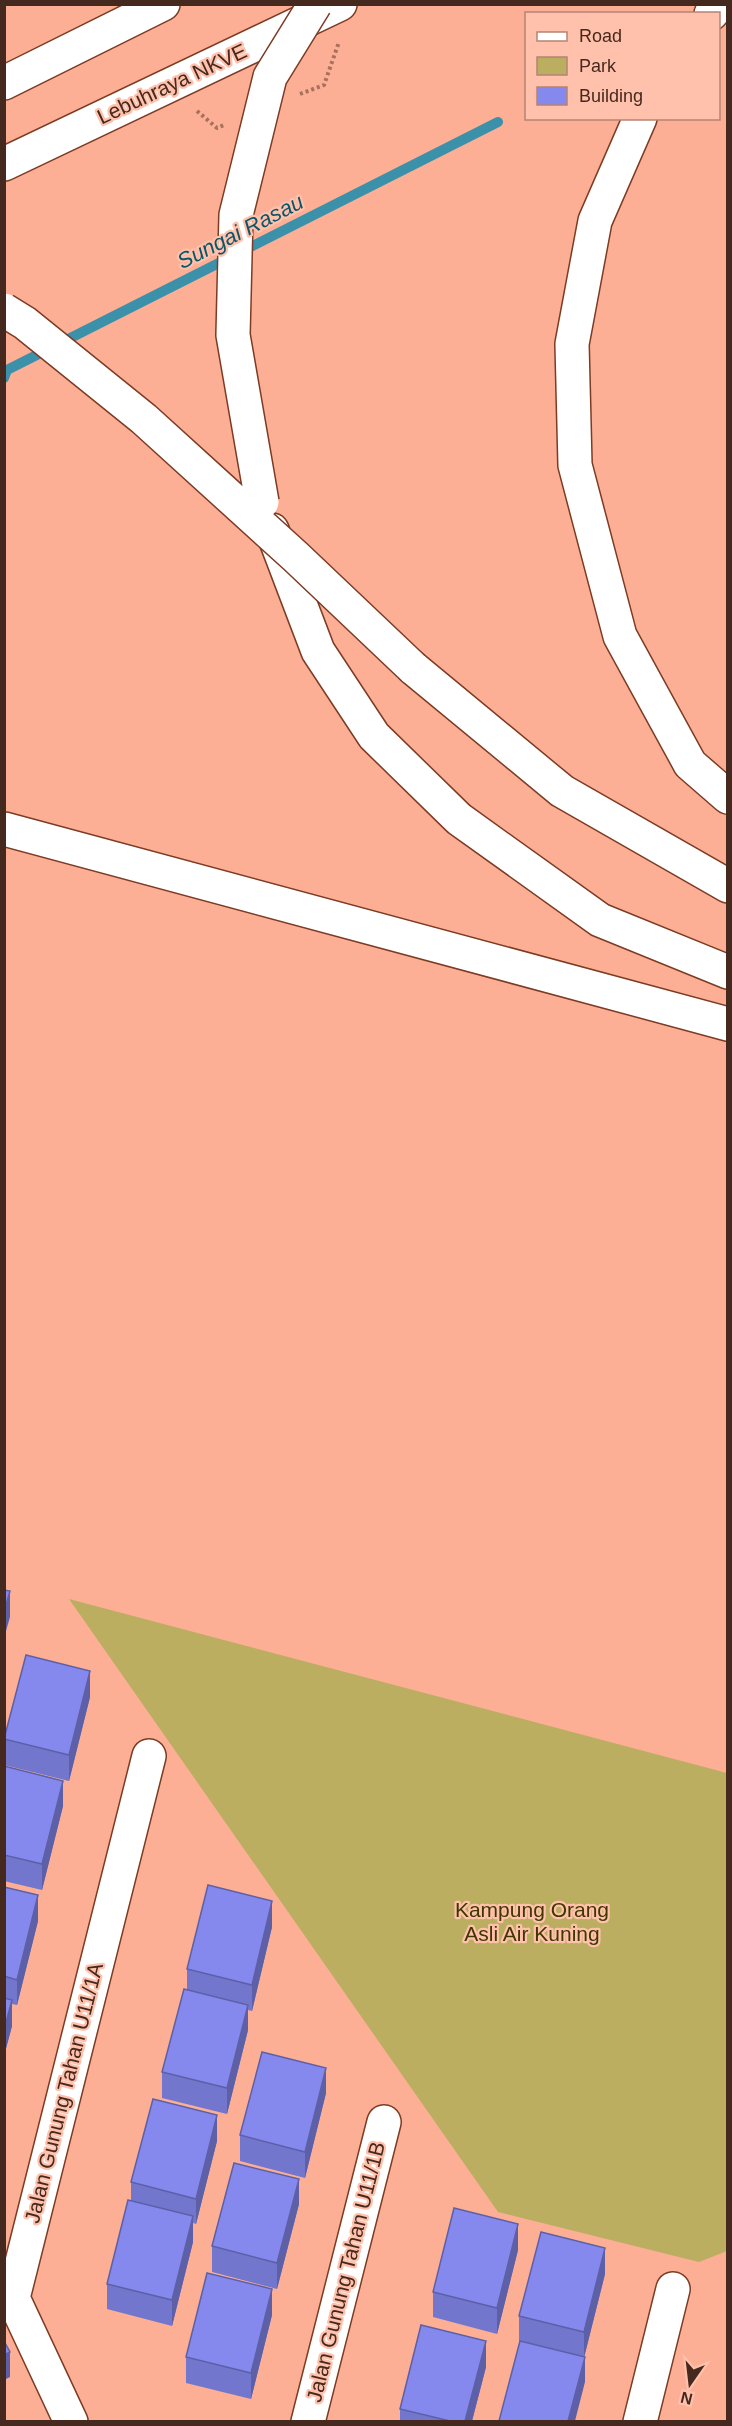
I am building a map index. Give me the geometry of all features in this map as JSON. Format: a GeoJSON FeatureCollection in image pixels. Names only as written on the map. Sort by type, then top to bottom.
{"type":"FeatureCollection","features":[{"type":"Feature","properties":{"kind":"main road"},"geometry":{"type":"LineString","coordinates":[[4,83],[163,4]]}},
{"type":"Feature","properties":{"kind":"main road"},"geometry":{"type":"LineString","coordinates":[[315,4],[270,77],[236,215],[233,335],[262,502],[318,651],[374,736],[459,819],[600,920],[728,972]]}},
{"type":"Feature","properties":{"kind":"main road","name":"Lebuhraya NKVE"},"geometry":{"type":"LineString","coordinates":[[4,164],[340,4]]}},
{"type":"Feature","properties":{"kind":"main road"},"geometry":{"type":"LineString","coordinates":[[639,120],[592,232],[572,344],[575,465],[620,636],[690,764],[728,797]]}},
{"type":"Feature","properties":{"kind":"main road"},"geometry":{"type":"LineString","coordinates":[[4,310],[25,323],[144,418],[296,556],[413,668],[562,791],[728,886]]}},
{"type":"Feature","properties":{"kind":"main road"},"geometry":{"type":"LineString","coordinates":[[4,829],[728,1024]]}},
{"type":"Feature","properties":{"kind":"main road","name":"Jalan Gunung Tahan U11/1A"},"geometry":{"type":"LineString","coordinates":[[71,2421],[14,2298],[148,1756]]}},
{"type":"Feature","properties":{"kind":"main road","name":"Jalan Gunung Tahan U11/1B"},"geometry":{"type":"LineString","coordinates":[[308,2421],[384,2122]]}},
{"type":"Feature","properties":{"kind":"main road"},"geometry":{"type":"LineString","coordinates":[[640,2421],[673,2289]]}},
{"type":"Feature","properties":{"kind":"green space","name":"Kampung Orang Asli Air Kuning"},"geometry":{"type":"Polygon","coordinates":[[[69,1599],[727,1773],[727,2251],[699,2262],[498,2212],[69,1599]]]}},
{"type":"Feature","properties":{"kind":"building"},"geometry":{"type":"Polygon","coordinates":[[[4,1590],[10,1591],[4,1612],[4,1590]]]}},
{"type":"Feature","properties":{"kind":"building"},"geometry":{"type":"Polygon","coordinates":[[[26,1655],[90,1671],[69,1755],[4,1739],[26,1655]]]}},
{"type":"Feature","properties":{"kind":"building"},"geometry":{"type":"Polygon","coordinates":[[[4,1766],[63,1781],[42,1864],[4,1855],[4,1766]]]}},
{"type":"Feature","properties":{"kind":"building"},"geometry":{"type":"Polygon","coordinates":[[[208,1885],[272,1901],[252,1985],[187,1969],[208,1885]]]}},
{"type":"Feature","properties":{"kind":"building"},"geometry":{"type":"Polygon","coordinates":[[[4,1887],[38,1895],[17,1980],[4,1976],[4,1887]]]}},
{"type":"Feature","properties":{"kind":"building"},"geometry":{"type":"Polygon","coordinates":[[[184,1989],[248,2005],[227,2088],[162,2072],[184,1989]]]}},
{"type":"Feature","properties":{"kind":"building"},"geometry":{"type":"Polygon","coordinates":[[[4,1998],[12,2000],[4,2030],[4,1998]]]}},
{"type":"Feature","properties":{"kind":"building"},"geometry":{"type":"Polygon","coordinates":[[[262,2052],[326,2068],[305,2152],[240,2135],[262,2052]]]}},
{"type":"Feature","properties":{"kind":"building"},"geometry":{"type":"Polygon","coordinates":[[[153,2099],[217,2115],[196,2199],[131,2182],[153,2099]]]}},
{"type":"Feature","properties":{"kind":"building"},"geometry":{"type":"Polygon","coordinates":[[[234,2163],[299,2179],[277,2263],[212,2246],[234,2163]]]}},
{"type":"Feature","properties":{"kind":"building"},"geometry":{"type":"Polygon","coordinates":[[[128,2200],[193,2216],[172,2300],[107,2284],[128,2200]]]}},
{"type":"Feature","properties":{"kind":"building"},"geometry":{"type":"Polygon","coordinates":[[[454,2208],[518,2224],[497,2308],[433,2292],[454,2208]]]}},
{"type":"Feature","properties":{"kind":"building"},"geometry":{"type":"Polygon","coordinates":[[[541,2232],[605,2248],[584,2332],[519,2316],[541,2232]]]}},
{"type":"Feature","properties":{"kind":"building"},"geometry":{"type":"Polygon","coordinates":[[[207,2273],[272,2289],[251,2373],[186,2357],[207,2273]]]}},
{"type":"Feature","properties":{"kind":"building"},"geometry":{"type":"Polygon","coordinates":[[[421,2325],[486,2341],[465,2421],[450,2421],[400,2409],[421,2325]]]}},
{"type":"Feature","properties":{"kind":"building"},"geometry":{"type":"Polygon","coordinates":[[[4,2341],[10,2352],[4,2355],[4,2341]]]}},
{"type":"Feature","properties":{"kind":"building"},"geometry":{"type":"Polygon","coordinates":[[[520,2341],[585,2357],[568,2421],[499,2421],[520,2341]]]}},
{"type":"Feature","properties":{"kind":"waterway","name":"Sungai Rasau"},"geometry":{"type":"LineString","coordinates":[[4,378],[7,370],[498,122]]}}]}
